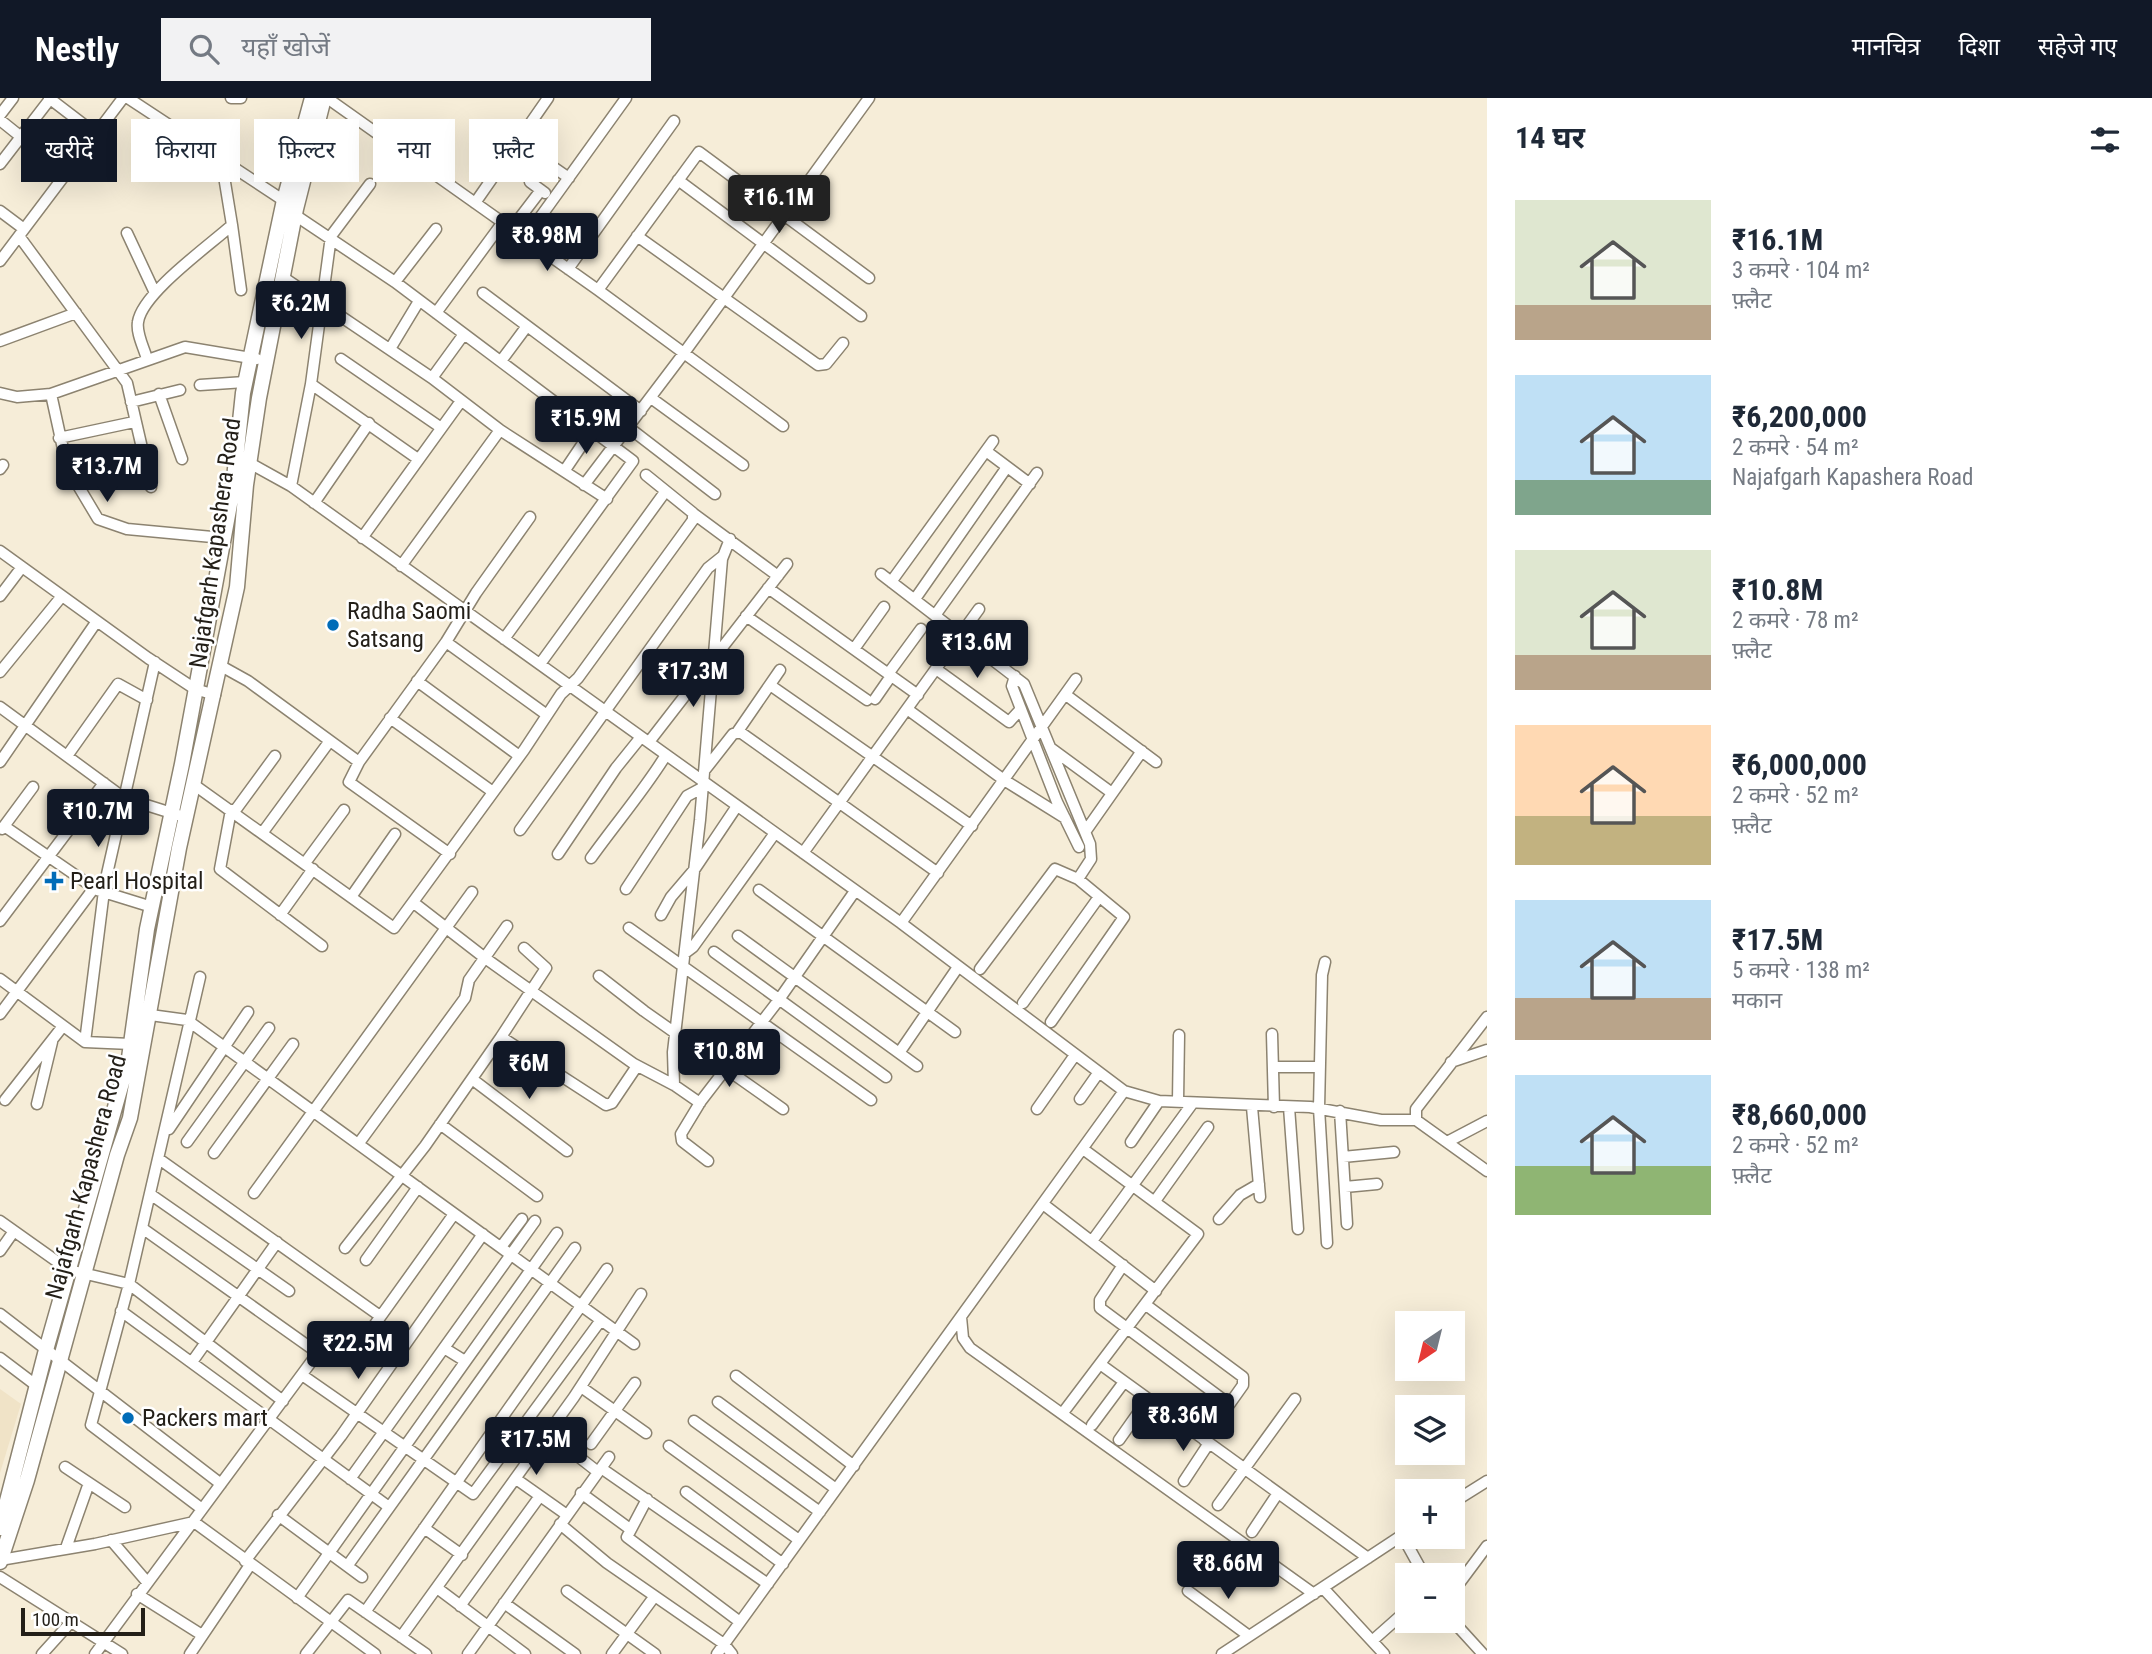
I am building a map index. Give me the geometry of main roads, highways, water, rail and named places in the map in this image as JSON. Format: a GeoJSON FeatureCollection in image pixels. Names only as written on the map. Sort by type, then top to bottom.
{"type":"FeatureCollection","features":[{"type":"Feature","properties":{"kind":"main road","name":"Najafgarh Kapashera Road"},"geometry":{"type":"LineString","coordinates":[[0,1528],[46,1350],[134,1054],[215,695],[237,587],[245,383],[289,208],[312,98]]}},
{"type":"Feature","properties":{"kind":"main road","name":"Najafgarh Kapashera Road"},"geometry":{"type":"LineString","coordinates":[[142,1014],[152,907],[223,538],[267,360],[284,278],[289,208],[325,98]]}},
{"type":"Feature","properties":{"kind":"main road","name":"Najafgarh Kapashera Road"},"geometry":{"type":"LineString","coordinates":[[0,1561],[130,1118],[134,1054]]}},
{"type":"Feature","properties":{"kind":"place","name":"Radha Saomi Satsang"},"geometry":{"type":"Point","coordinates":[333,625]}},
{"type":"Feature","properties":{"kind":"place","name":"Pearl Hospital"},"geometry":{"type":"Point","coordinates":[54,881]}},
{"type":"Feature","properties":{"kind":"place","name":"Packers mart"},"geometry":{"type":"Point","coordinates":[128,1418]}}]}
